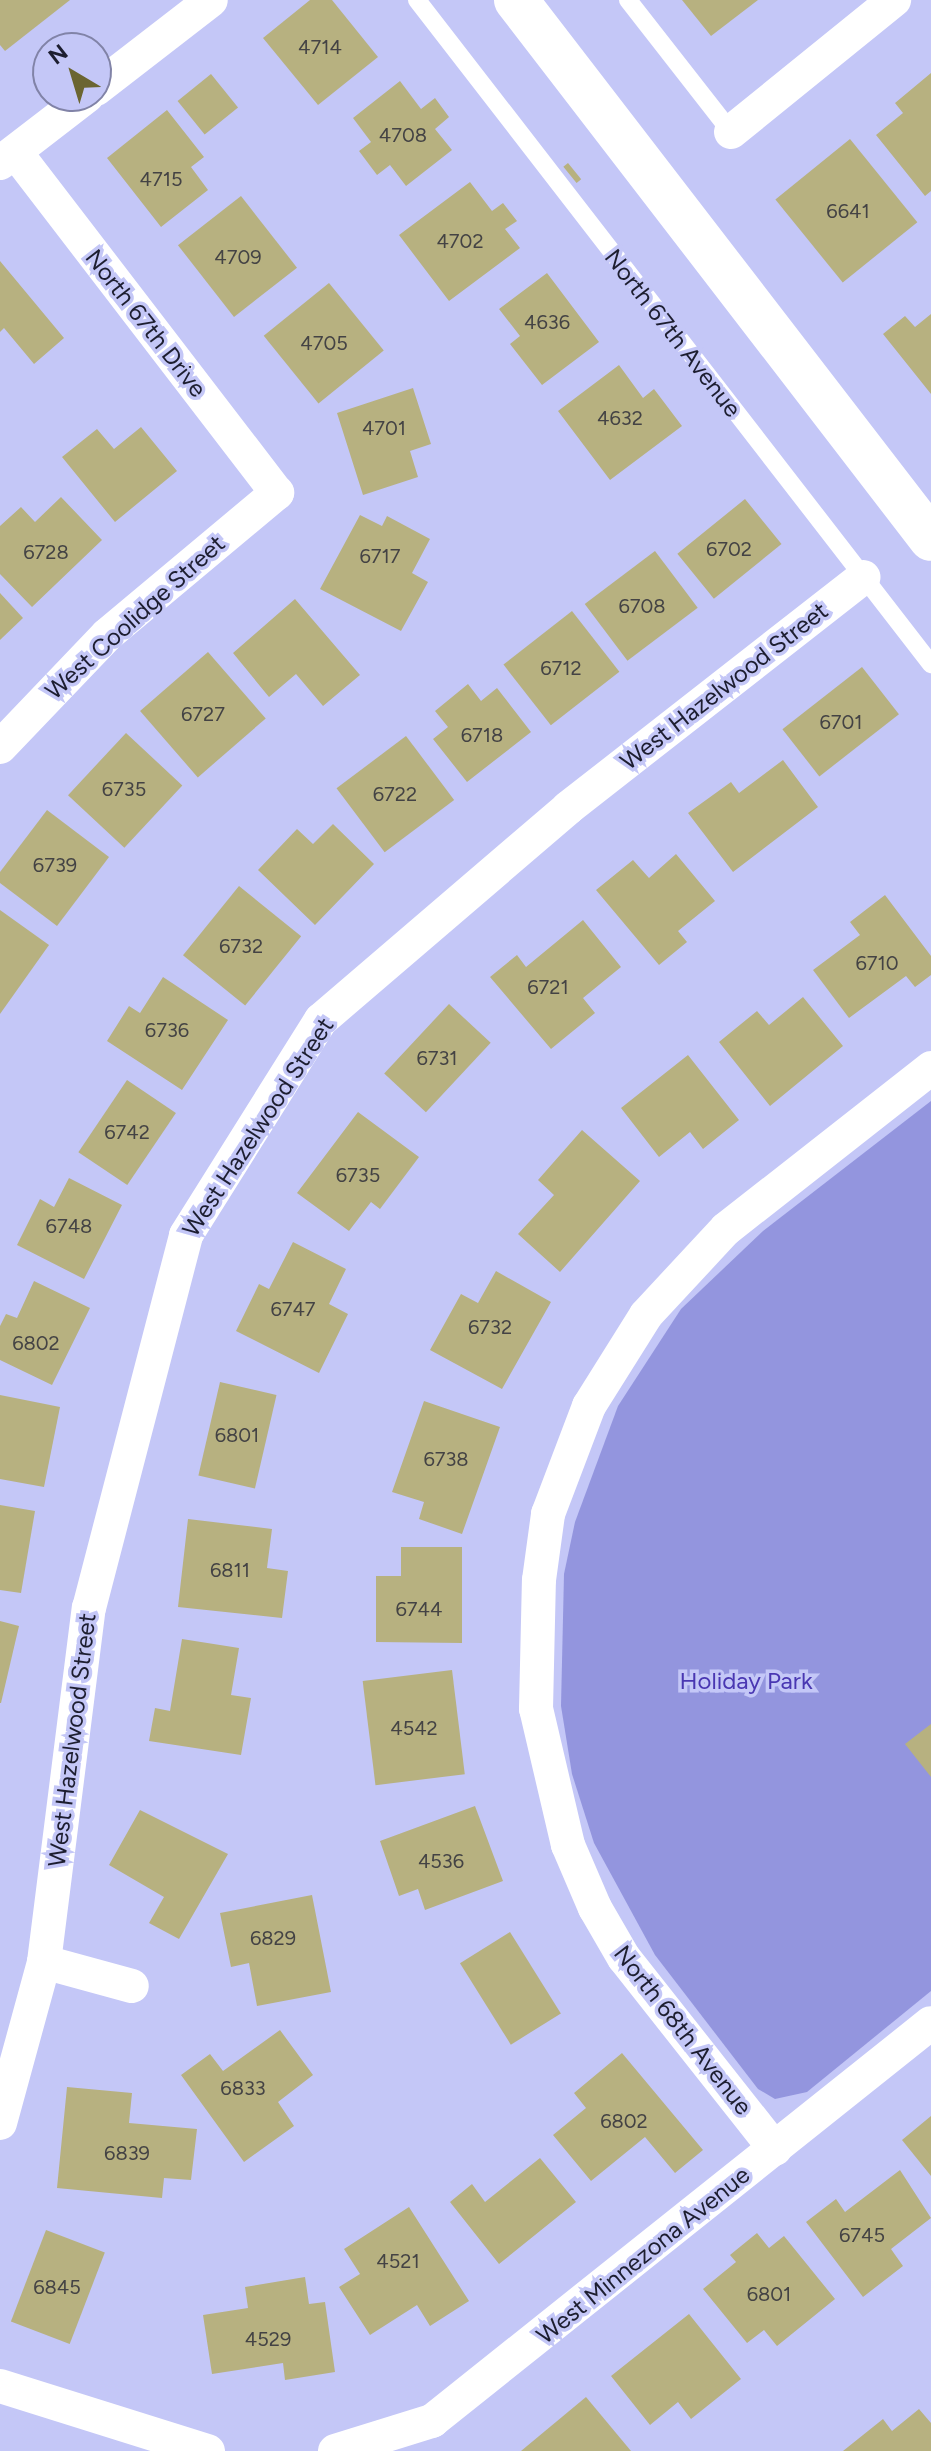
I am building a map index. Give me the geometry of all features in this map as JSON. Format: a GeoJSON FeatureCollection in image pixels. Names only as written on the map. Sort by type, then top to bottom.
{"type":"FeatureCollection","features":[{"type":"Feature","properties":{"kind":"main road"},"geometry":{"type":"LineString","coordinates":[[516,0],[931,538]]}},
{"type":"Feature","properties":{"kind":"street"},"geometry":{"type":"LineString","coordinates":[[112,77],[211,0]]}},
{"type":"Feature","properties":{"kind":"street"},"geometry":{"type":"LineString","coordinates":[[731,132],[894,0]]}},
{"type":"Feature","properties":{"kind":"street"},"geometry":{"type":"LineString","coordinates":[[7,158],[66,112]]}},
{"type":"Feature","properties":{"kind":"street","name":"North 67th Drive"},"geometry":{"type":"LineString","coordinates":[[7,158],[277,493]]}},
{"type":"Feature","properties":{"kind":"street","name":"West Coolidge Street"},"geometry":{"type":"LineString","coordinates":[[0,747],[107,635],[277,493]]}},
{"type":"Feature","properties":{"kind":"street","name":"West Hazelwood Street"},"geometry":{"type":"LineString","coordinates":[[0,2123],[44,1962],[89,1608],[186,1235],[321,1020],[568,808],[864,577]]}},
{"type":"Feature","properties":{"kind":"street","name":"North 68th Avenue"},"geometry":{"type":"LineString","coordinates":[[775,2149],[624,1958],[595,1908],[556,1809],[536,1709],[539,1580],[548,1514],[569,1453],[612,1364],[691,1264],[784,1180],[931,1068]]}},
{"type":"Feature","properties":{"kind":"street"},"geometry":{"type":"LineString","coordinates":[[44,1962],[132,1986]]}},
{"type":"Feature","properties":{"kind":"street","name":"West Minnezona Avenue"},"geometry":{"type":"LineString","coordinates":[[335,2451],[432,2421],[931,2023]]}},
{"type":"Feature","properties":{"kind":"street"},"geometry":{"type":"LineString","coordinates":[[0,2386],[208,2451]]}},
{"type":"Feature","properties":{"kind":"lane","name":"North 67th Avenue"},"geometry":{"type":"LineString","coordinates":[[417,0],[931,664]]}},
{"type":"Feature","properties":{"kind":"lane"},"geometry":{"type":"LineString","coordinates":[[628,0],[731,132]]}},
{"type":"Feature","properties":{"kind":"green space","name":"Holiday Park"},"geometry":{"type":"Polygon","coordinates":[[[931,1101],[931,1991],[807,2092],[775,2099],[758,2089],[655,1955],[594,1843],[572,1774],[561,1706],[564,1574],[575,1522],[618,1406],[681,1309],[763,1231],[931,1101]]]}},
{"type":"Feature","properties":{"kind":"building"},"geometry":{"type":"Polygon","coordinates":[[[0,0],[70,0],[5,51],[0,45],[0,0]]]}},
{"type":"Feature","properties":{"kind":"building"},"geometry":{"type":"Polygon","coordinates":[[[310,0],[332,0],[378,57],[318,105],[263,38],[310,0]]]}},
{"type":"Feature","properties":{"kind":"building"},"geometry":{"type":"Polygon","coordinates":[[[682,0],[758,0],[711,36],[682,0]]]}},
{"type":"Feature","properties":{"kind":"building"},"geometry":{"type":"Polygon","coordinates":[[[931,73],[931,191],[925,196],[876,135],[903,113],[895,103],[931,73]]]}},
{"type":"Feature","properties":{"kind":"building"},"geometry":{"type":"Polygon","coordinates":[[[211,74],[238,107],[205,134],[178,101],[211,74]]]}},
{"type":"Feature","properties":{"kind":"building"},"geometry":{"type":"Polygon","coordinates":[[[400,81],[421,109],[435,98],[449,117],[435,129],[452,150],[406,186],[390,165],[377,175],[359,151],[371,142],[353,118],[400,81]]]}},
{"type":"Feature","properties":{"kind":"building"},"geometry":{"type":"Polygon","coordinates":[[[167,110],[204,157],[191,167],[208,190],[161,227],[107,158],[167,110]]]}},
{"type":"Feature","properties":{"kind":"building"},"geometry":{"type":"Polygon","coordinates":[[[850,139],[917,222],[843,283],[775,199],[850,139]]]}},
{"type":"Feature","properties":{"kind":"building"},"geometry":{"type":"Polygon","coordinates":[[[568,163],[581,179],[577,183],[563,167],[568,163]]]}},
{"type":"Feature","properties":{"kind":"building"},"geometry":{"type":"Polygon","coordinates":[[[470,182],[492,211],[503,203],[517,221],[505,229],[520,248],[449,301],[399,235],[470,182]]]}},
{"type":"Feature","properties":{"kind":"building"},"geometry":{"type":"Polygon","coordinates":[[[241,196],[297,268],[234,317],[178,245],[241,196]]]}},
{"type":"Feature","properties":{"kind":"building"},"geometry":{"type":"Polygon","coordinates":[[[0,261],[64,338],[34,364],[4,328],[0,332],[0,261]]]}},
{"type":"Feature","properties":{"kind":"building"},"geometry":{"type":"Polygon","coordinates":[[[547,273],[599,342],[542,385],[510,344],[520,336],[499,309],[547,273]]]}},
{"type":"Feature","properties":{"kind":"building"},"geometry":{"type":"Polygon","coordinates":[[[329,283],[384,351],[318,403],[264,336],[329,283]]]}},
{"type":"Feature","properties":{"kind":"building"},"geometry":{"type":"Polygon","coordinates":[[[931,314],[931,394],[883,334],[905,316],[915,327],[931,314]]]}},
{"type":"Feature","properties":{"kind":"building"},"geometry":{"type":"Polygon","coordinates":[[[619,365],[643,398],[654,389],[682,426],[610,480],[558,411],[619,365]]]}},
{"type":"Feature","properties":{"kind":"building"},"geometry":{"type":"Polygon","coordinates":[[[413,388],[431,444],[410,451],[418,477],[363,495],[337,413],[413,388]]]}},
{"type":"Feature","properties":{"kind":"building"},"geometry":{"type":"Polygon","coordinates":[[[141,427],[177,471],[115,522],[62,457],[97,429],[114,449],[141,427]]]}},
{"type":"Feature","properties":{"kind":"building"},"geometry":{"type":"Polygon","coordinates":[[[61,497],[102,540],[32,607],[0,574],[0,526],[21,507],[35,522],[61,497]]]}},
{"type":"Feature","properties":{"kind":"building"},"geometry":{"type":"Polygon","coordinates":[[[745,499],[782,544],[714,599],[677,554],[745,499]]]}},
{"type":"Feature","properties":{"kind":"building"},"geometry":{"type":"Polygon","coordinates":[[[360,515],[382,526],[387,516],[430,539],[412,573],[428,582],[401,631],[320,589],[360,515]]]}},
{"type":"Feature","properties":{"kind":"building"},"geometry":{"type":"Polygon","coordinates":[[[655,551],[698,608],[627,661],[585,604],[655,551]]]}},
{"type":"Feature","properties":{"kind":"building"},"geometry":{"type":"Polygon","coordinates":[[[0,593],[23,618],[0,640],[0,593]]]}},
{"type":"Feature","properties":{"kind":"building"},"geometry":{"type":"Polygon","coordinates":[[[295,599],[360,675],[323,706],[296,674],[269,697],[233,653],[295,599]]]}},
{"type":"Feature","properties":{"kind":"building"},"geometry":{"type":"Polygon","coordinates":[[[572,611],[619,672],[551,725],[503,665],[572,611]]]}},
{"type":"Feature","properties":{"kind":"building"},"geometry":{"type":"Polygon","coordinates":[[[208,652],[266,718],[198,777],[140,711],[208,652]]]}},
{"type":"Feature","properties":{"kind":"building"},"geometry":{"type":"Polygon","coordinates":[[[862,667],[899,714],[819,776],[782,729],[862,667]]]}},
{"type":"Feature","properties":{"kind":"building"},"geometry":{"type":"Polygon","coordinates":[[[468,684],[481,701],[497,688],[531,732],[467,782],[433,739],[448,727],[435,711],[468,684]]]}},
{"type":"Feature","properties":{"kind":"building"},"geometry":{"type":"Polygon","coordinates":[[[126,733],[182,786],[124,848],[68,795],[126,733]]]}},
{"type":"Feature","properties":{"kind":"building"},"geometry":{"type":"Polygon","coordinates":[[[406,736],[454,800],[385,852],[337,788],[406,736]]]}},
{"type":"Feature","properties":{"kind":"building"},"geometry":{"type":"Polygon","coordinates":[[[783,760],[818,807],[733,872],[688,813],[731,782],[739,793],[783,760]]]}},
{"type":"Feature","properties":{"kind":"building"},"geometry":{"type":"Polygon","coordinates":[[[47,810],[109,857],[57,926],[0,883],[0,872],[47,810]]]}},
{"type":"Feature","properties":{"kind":"building"},"geometry":{"type":"Polygon","coordinates":[[[333,824],[374,864],[315,925],[258,870],[297,829],[313,844],[333,824]]]}},
{"type":"Feature","properties":{"kind":"building"},"geometry":{"type":"Polygon","coordinates":[[[676,854],[715,901],[678,931],[687,942],[659,965],[596,890],[633,860],[649,878],[676,854]]]}},
{"type":"Feature","properties":{"kind":"building"},"geometry":{"type":"Polygon","coordinates":[[[239,886],[301,936],[245,1006],[183,955],[239,886]]]}},
{"type":"Feature","properties":{"kind":"building"},"geometry":{"type":"Polygon","coordinates":[[[885,895],[931,956],[931,975],[915,987],[906,976],[849,1018],[813,970],[860,935],[850,922],[885,895]]]}},
{"type":"Feature","properties":{"kind":"building"},"geometry":{"type":"Polygon","coordinates":[[[0,910],[49,945],[0,1014],[0,910]]]}},
{"type":"Feature","properties":{"kind":"building"},"geometry":{"type":"Polygon","coordinates":[[[583,920],[621,967],[583,998],[595,1013],[551,1049],[490,977],[517,955],[526,967],[583,920]]]}},
{"type":"Feature","properties":{"kind":"building"},"geometry":{"type":"Polygon","coordinates":[[[163,977],[228,1020],[182,1090],[107,1041],[129,1006],[140,1013],[163,977]]]}},
{"type":"Feature","properties":{"kind":"building"},"geometry":{"type":"Polygon","coordinates":[[[803,997],[843,1046],[770,1106],[719,1042],[757,1011],[769,1025],[803,997]]]}},
{"type":"Feature","properties":{"kind":"building"},"geometry":{"type":"Polygon","coordinates":[[[449,1004],[491,1043],[426,1112],[384,1073],[449,1004]]]}},
{"type":"Feature","properties":{"kind":"building"},"geometry":{"type":"Polygon","coordinates":[[[688,1055],[739,1120],[703,1149],[690,1132],[659,1157],[621,1108],[688,1055]]]}},
{"type":"Feature","properties":{"kind":"building"},"geometry":{"type":"Polygon","coordinates":[[[127,1080],[176,1113],[127,1185],[78,1152],[127,1080]]]}},
{"type":"Feature","properties":{"kind":"building"},"geometry":{"type":"Polygon","coordinates":[[[358,1112],[419,1157],[380,1209],[371,1202],[349,1231],[297,1193],[358,1112]]]}},
{"type":"Feature","properties":{"kind":"building"},"geometry":{"type":"Polygon","coordinates":[[[582,1130],[640,1181],[560,1272],[518,1234],[554,1195],[538,1180],[582,1130]]]}},
{"type":"Feature","properties":{"kind":"building"},"geometry":{"type":"Polygon","coordinates":[[[69,1178],[122,1205],[84,1279],[17,1245],[40,1199],[54,1207],[69,1178]]]}},
{"type":"Feature","properties":{"kind":"building"},"geometry":{"type":"Polygon","coordinates":[[[293,1242],[346,1269],[329,1304],[348,1314],[319,1373],[236,1331],[259,1284],[269,1289],[293,1242]]]}},
{"type":"Feature","properties":{"kind":"building"},"geometry":{"type":"Polygon","coordinates":[[[496,1271],[551,1302],[502,1389],[430,1350],[461,1294],[478,1303],[496,1271]]]}},
{"type":"Feature","properties":{"kind":"building"},"geometry":{"type":"Polygon","coordinates":[[[34,1281],[90,1308],[52,1385],[0,1360],[0,1326],[6,1314],[17,1318],[34,1281]]]}},
{"type":"Feature","properties":{"kind":"building"},"geometry":{"type":"Polygon","coordinates":[[[220,1382],[277,1395],[255,1489],[198,1476],[220,1382]]]}},
{"type":"Feature","properties":{"kind":"building"},"geometry":{"type":"Polygon","coordinates":[[[0,1395],[60,1407],[44,1487],[0,1479],[0,1395]]]}},
{"type":"Feature","properties":{"kind":"building"},"geometry":{"type":"Polygon","coordinates":[[[424,1401],[500,1427],[462,1534],[419,1519],[424,1502],[392,1492],[424,1401]]]}},
{"type":"Feature","properties":{"kind":"building"},"geometry":{"type":"Polygon","coordinates":[[[0,1505],[35,1511],[21,1593],[0,1590],[0,1505]]]}},
{"type":"Feature","properties":{"kind":"building"},"geometry":{"type":"Polygon","coordinates":[[[188,1519],[272,1529],[267,1568],[288,1571],[282,1618],[178,1607],[188,1519]]]}},
{"type":"Feature","properties":{"kind":"building"},"geometry":{"type":"Polygon","coordinates":[[[401,1547],[462,1547],[462,1643],[376,1642],[376,1576],[401,1576],[401,1547]]]}},
{"type":"Feature","properties":{"kind":"building"},"geometry":{"type":"Polygon","coordinates":[[[0,1621],[19,1626],[1,1703],[0,1703],[0,1621]]]}},
{"type":"Feature","properties":{"kind":"building"},"geometry":{"type":"Polygon","coordinates":[[[182,1639],[239,1648],[231,1695],[251,1698],[241,1755],[149,1741],[155,1708],[170,1711],[182,1639]]]}},
{"type":"Feature","properties":{"kind":"building"},"geometry":{"type":"Polygon","coordinates":[[[452,1670],[465,1774],[375,1785],[363,1681],[452,1670]]]}},
{"type":"Feature","properties":{"kind":"building"},"geometry":{"type":"Polygon","coordinates":[[[931,1724],[931,1777],[905,1744],[931,1724]]]}},
{"type":"Feature","properties":{"kind":"building"},"geometry":{"type":"Polygon","coordinates":[[[475,1806],[503,1881],[425,1910],[418,1889],[399,1896],[380,1841],[475,1806]]]}},
{"type":"Feature","properties":{"kind":"building"},"geometry":{"type":"Polygon","coordinates":[[[140,1810],[228,1854],[179,1939],[149,1923],[164,1897],[109,1865],[140,1810]]]}},
{"type":"Feature","properties":{"kind":"building"},"geometry":{"type":"Polygon","coordinates":[[[312,1895],[331,1992],[257,2006],[249,1963],[231,1967],[220,1913],[312,1895]]]}},
{"type":"Feature","properties":{"kind":"building"},"geometry":{"type":"Polygon","coordinates":[[[510,1932],[561,2013],[511,2045],[460,1963],[510,1932]]]}},
{"type":"Feature","properties":{"kind":"building"},"geometry":{"type":"Polygon","coordinates":[[[280,2030],[313,2075],[278,2102],[294,2126],[244,2162],[181,2075],[210,2054],[223,2071],[280,2030]]]}},
{"type":"Feature","properties":{"kind":"building"},"geometry":{"type":"Polygon","coordinates":[[[622,2053],[703,2150],[675,2173],[645,2137],[591,2181],[553,2135],[586,2108],[574,2093],[622,2053]]]}},
{"type":"Feature","properties":{"kind":"building"},"geometry":{"type":"Polygon","coordinates":[[[67,2087],[132,2093],[129,2123],[197,2129],[191,2180],[164,2178],[162,2198],[57,2188],[67,2087]]]}},
{"type":"Feature","properties":{"kind":"building"},"geometry":{"type":"Polygon","coordinates":[[[931,2116],[931,2176],[902,2140],[931,2116]]]}},
{"type":"Feature","properties":{"kind":"building"},"geometry":{"type":"Polygon","coordinates":[[[540,2158],[576,2202],[499,2264],[450,2202],[472,2184],[485,2202],[540,2158]]]}},
{"type":"Feature","properties":{"kind":"building"},"geometry":{"type":"Polygon","coordinates":[[[900,2170],[931,2218],[891,2249],[903,2266],[863,2297],[806,2222],[836,2199],[845,2212],[900,2170]]]}},
{"type":"Feature","properties":{"kind":"building"},"geometry":{"type":"Polygon","coordinates":[[[409,2207],[469,2301],[430,2326],[417,2305],[370,2335],[339,2287],[360,2274],[344,2249],[409,2207]]]}},
{"type":"Feature","properties":{"kind":"building"},"geometry":{"type":"Polygon","coordinates":[[[46,2230],[105,2253],[70,2344],[11,2321],[46,2230]]]}},
{"type":"Feature","properties":{"kind":"building"},"geometry":{"type":"Polygon","coordinates":[[[757,2233],[769,2248],[784,2236],[835,2299],[777,2346],[764,2330],[747,2343],[703,2289],[736,2262],[730,2255],[757,2233]]]}},
{"type":"Feature","properties":{"kind":"building"},"geometry":{"type":"Polygon","coordinates":[[[305,2277],[309,2304],[325,2302],[335,2372],[285,2380],[283,2363],[212,2374],[203,2315],[248,2308],[245,2287],[305,2277]]]}},
{"type":"Feature","properties":{"kind":"building"},"geometry":{"type":"Polygon","coordinates":[[[689,2314],[741,2379],[691,2419],[678,2402],[650,2425],[611,2376],[689,2314]]]}},
{"type":"Feature","properties":{"kind":"building"},"geometry":{"type":"Polygon","coordinates":[[[586,2397],[631,2451],[521,2451],[586,2397]]]}},
{"type":"Feature","properties":{"kind":"building"},"geometry":{"type":"Polygon","coordinates":[[[919,2409],[931,2423],[931,2451],[843,2451],[883,2419],[892,2431],[919,2409]]]}}]}
